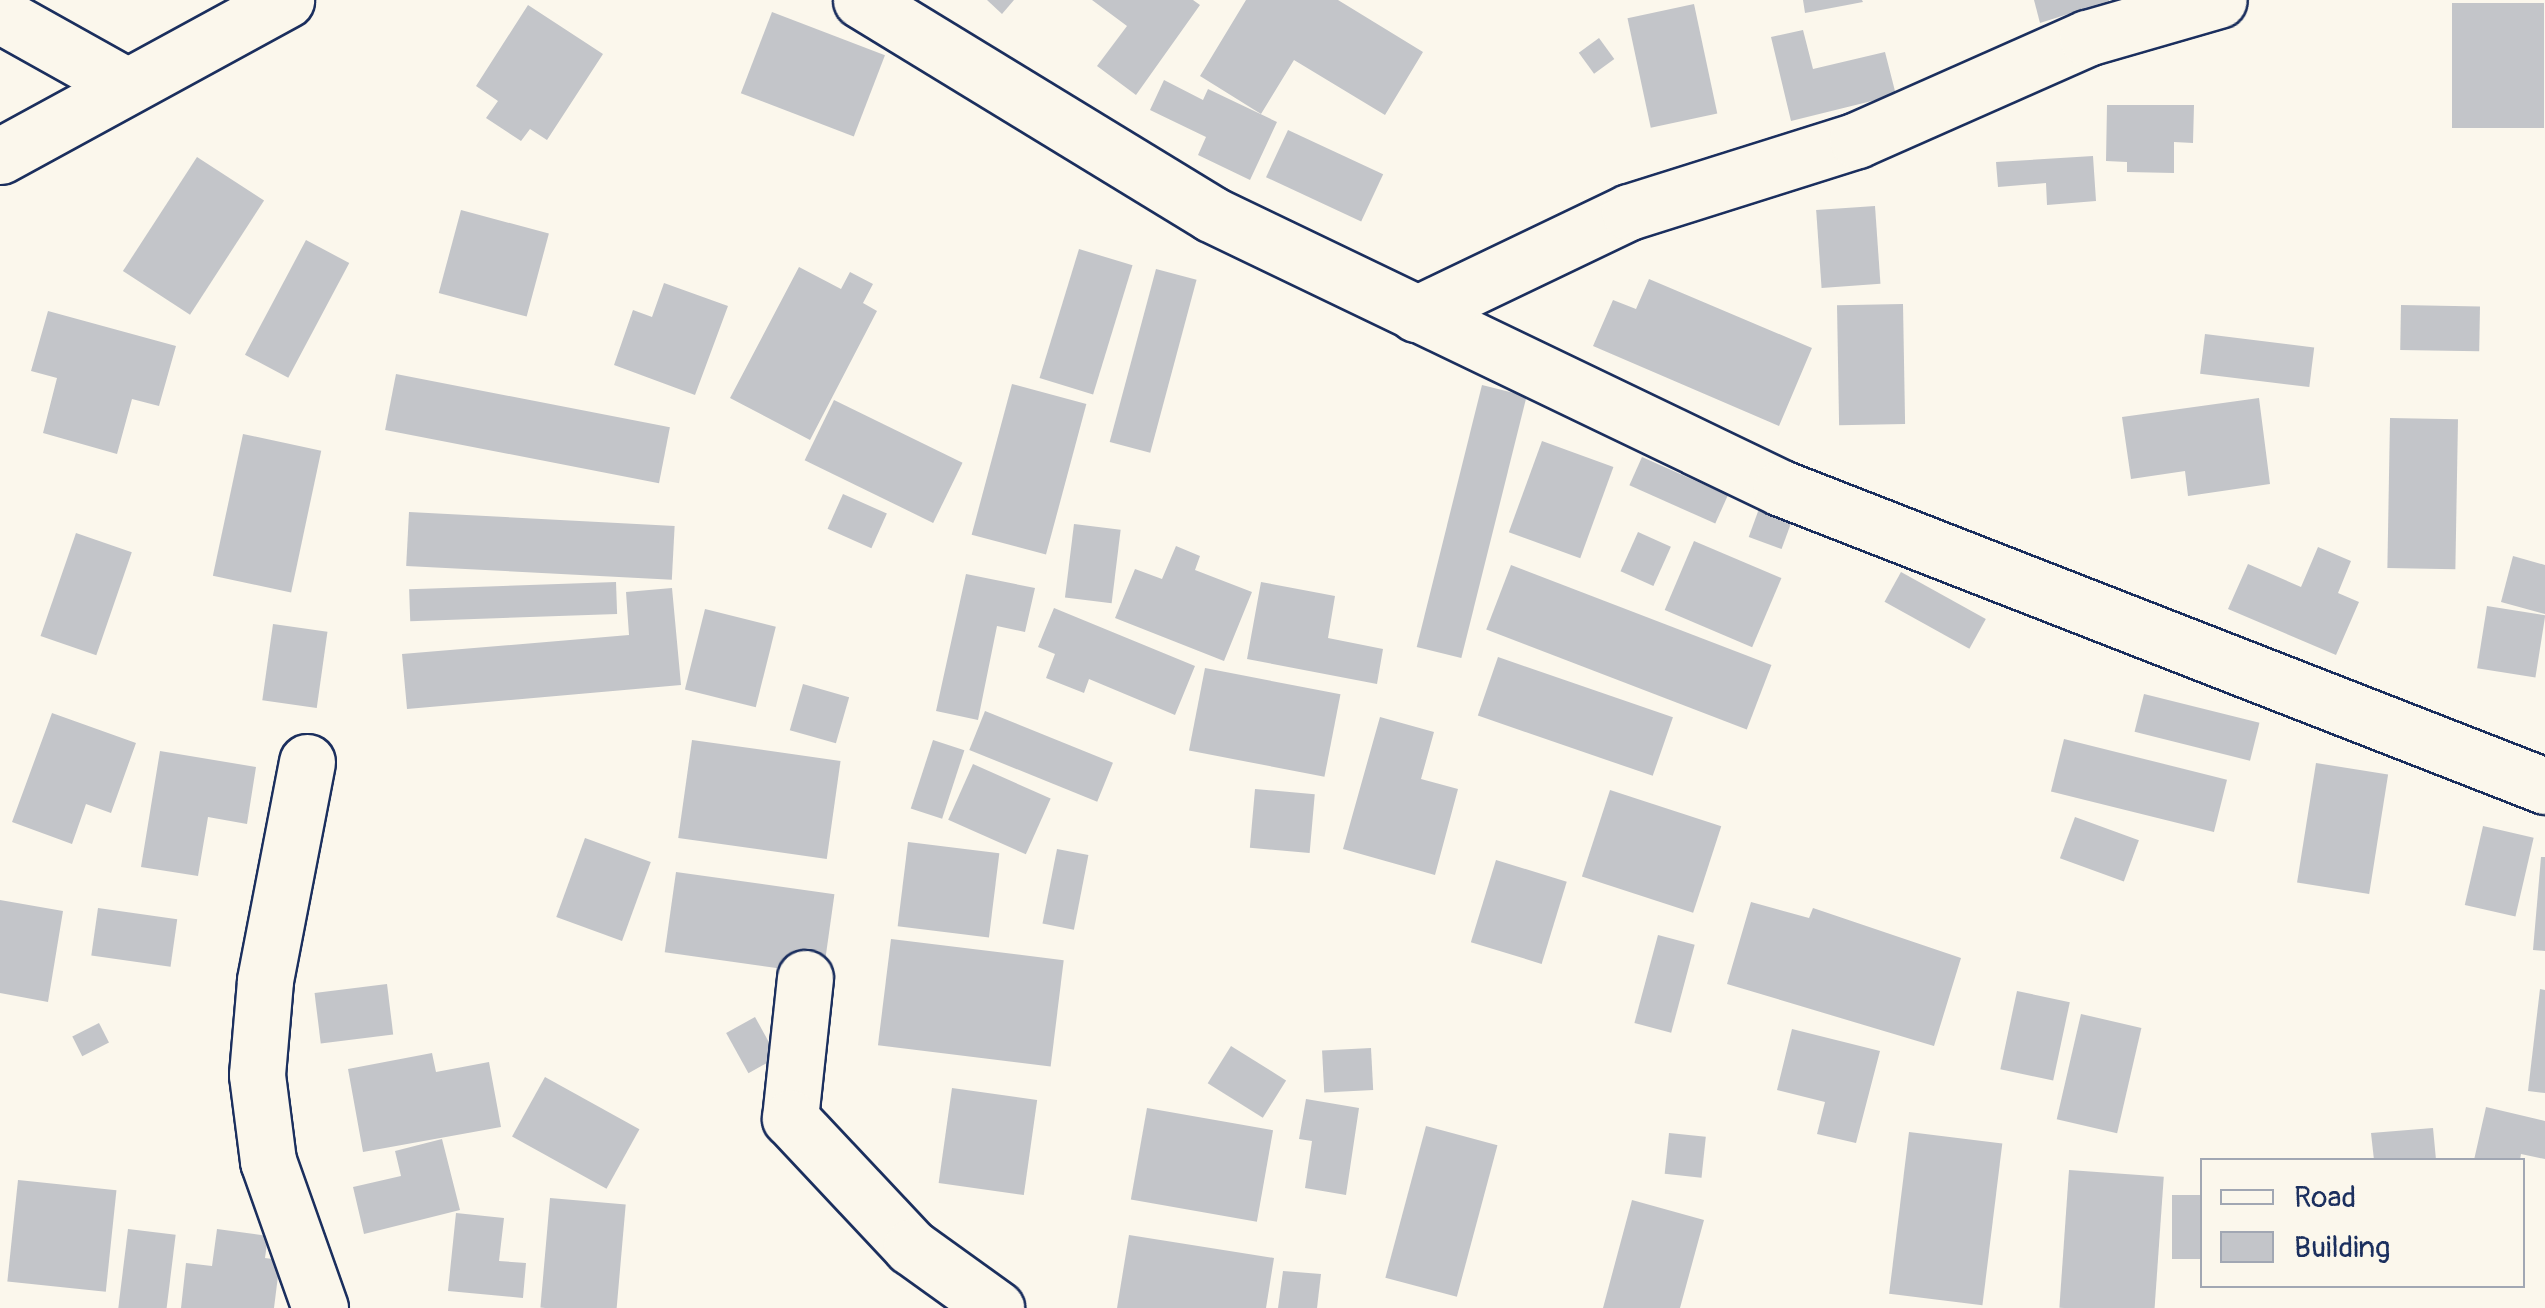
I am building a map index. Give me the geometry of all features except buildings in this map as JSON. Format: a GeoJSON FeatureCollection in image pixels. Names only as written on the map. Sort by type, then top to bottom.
{"type":"FeatureCollection","features":[{"type":"Feature","properties":{"kind":"street"},"geometry":{"type":"LineString","coordinates":[[0,156],[286,0]]}},
{"type":"Feature","properties":{"kind":"street"},"geometry":{"type":"LineString","coordinates":[[861,0],[1211,214],[1781,488],[2545,786]]}},
{"type":"Feature","properties":{"kind":"street"},"geometry":{"type":"LineString","coordinates":[[1416,314],[1629,212],[1857,140],[2087,38],[2219,0]]}},
{"type":"Feature","properties":{"kind":"street"},"geometry":{"type":"LineString","coordinates":[[0,16],[127,86]]}},
{"type":"Feature","properties":{"kind":"street"},"geometry":{"type":"LineString","coordinates":[[307,762],[265,981],[257,1075],[268,1161],[320,1308]]}},
{"type":"Feature","properties":{"kind":"street"},"geometry":{"type":"LineString","coordinates":[[805,978],[790,1118],[911,1246],[996,1308]]}}]}
